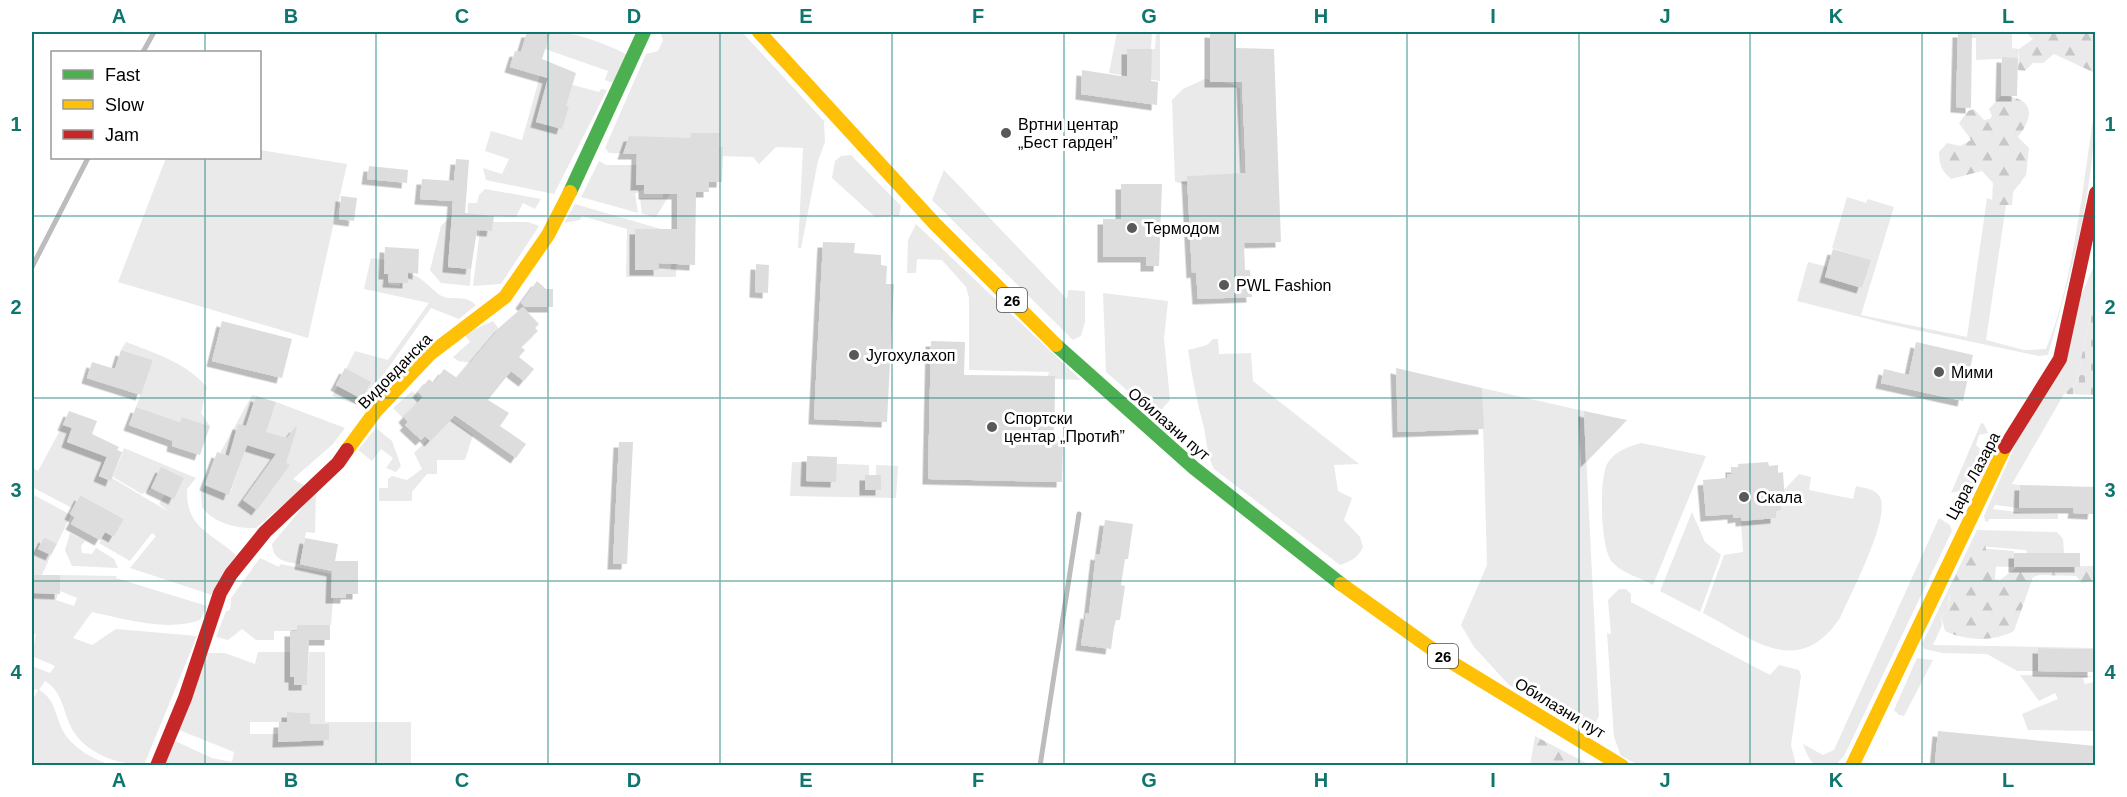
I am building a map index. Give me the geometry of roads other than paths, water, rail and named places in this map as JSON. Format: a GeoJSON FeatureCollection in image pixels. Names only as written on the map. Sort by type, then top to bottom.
{"type":"FeatureCollection","features":[{"type":"Feature","properties":{"kind":"street","name":"Видовданска"},"geometry":{"type":"LineString","coordinates":[[157,765],[185,698],[220,593],[231,574],[265,532],[338,463],[375,412],[412,372],[430,354],[505,297],[548,235],[592,149],[644,32]]}},
{"type":"Feature","properties":{"kind":"street","name":"Обилазни пут"},"geometry":{"type":"LineString","coordinates":[[759,32],[861,143],[1034,322],[1120,404],[1172,449],[1274,532],[1423,643],[1622,765]]}},
{"type":"Feature","properties":{"kind":"street","name":"Цара Лазара"},"geometry":{"type":"LineString","coordinates":[[1852,765],[2000,457],[2060,359],[2096,193]]}},
{"type":"Feature","properties":{"kind":"waterway"},"geometry":{"type":"LineString","coordinates":[[144,51],[154,32]]}},
{"type":"Feature","properties":{"kind":"waterway"},"geometry":{"type":"LineString","coordinates":[[32,267],[87,159]]}},
{"type":"Feature","properties":{"kind":"waterway"},"geometry":{"type":"LineString","coordinates":[[1040,766],[1079,514]]}},
{"type":"Feature","properties":{"kind":"place","name":"Вртни центар „Бест гарден”"},"geometry":{"type":"Point","coordinates":[1006,133]}},
{"type":"Feature","properties":{"kind":"place","name":"Термодом"},"geometry":{"type":"Point","coordinates":[1132,228]}},
{"type":"Feature","properties":{"kind":"place","name":"PWL Fashion"},"geometry":{"type":"Point","coordinates":[1224,285]}},
{"type":"Feature","properties":{"kind":"place","name":"Југохулахоп"},"geometry":{"type":"Point","coordinates":[854,355]}},
{"type":"Feature","properties":{"kind":"place","name":"Мими"},"geometry":{"type":"Point","coordinates":[1939,372]}},
{"type":"Feature","properties":{"kind":"place","name":"Спортски центар „Протић”"},"geometry":{"type":"Point","coordinates":[992,427]}},
{"type":"Feature","properties":{"kind":"place","name":"Скала"},"geometry":{"type":"Point","coordinates":[1744,497]}}]}
